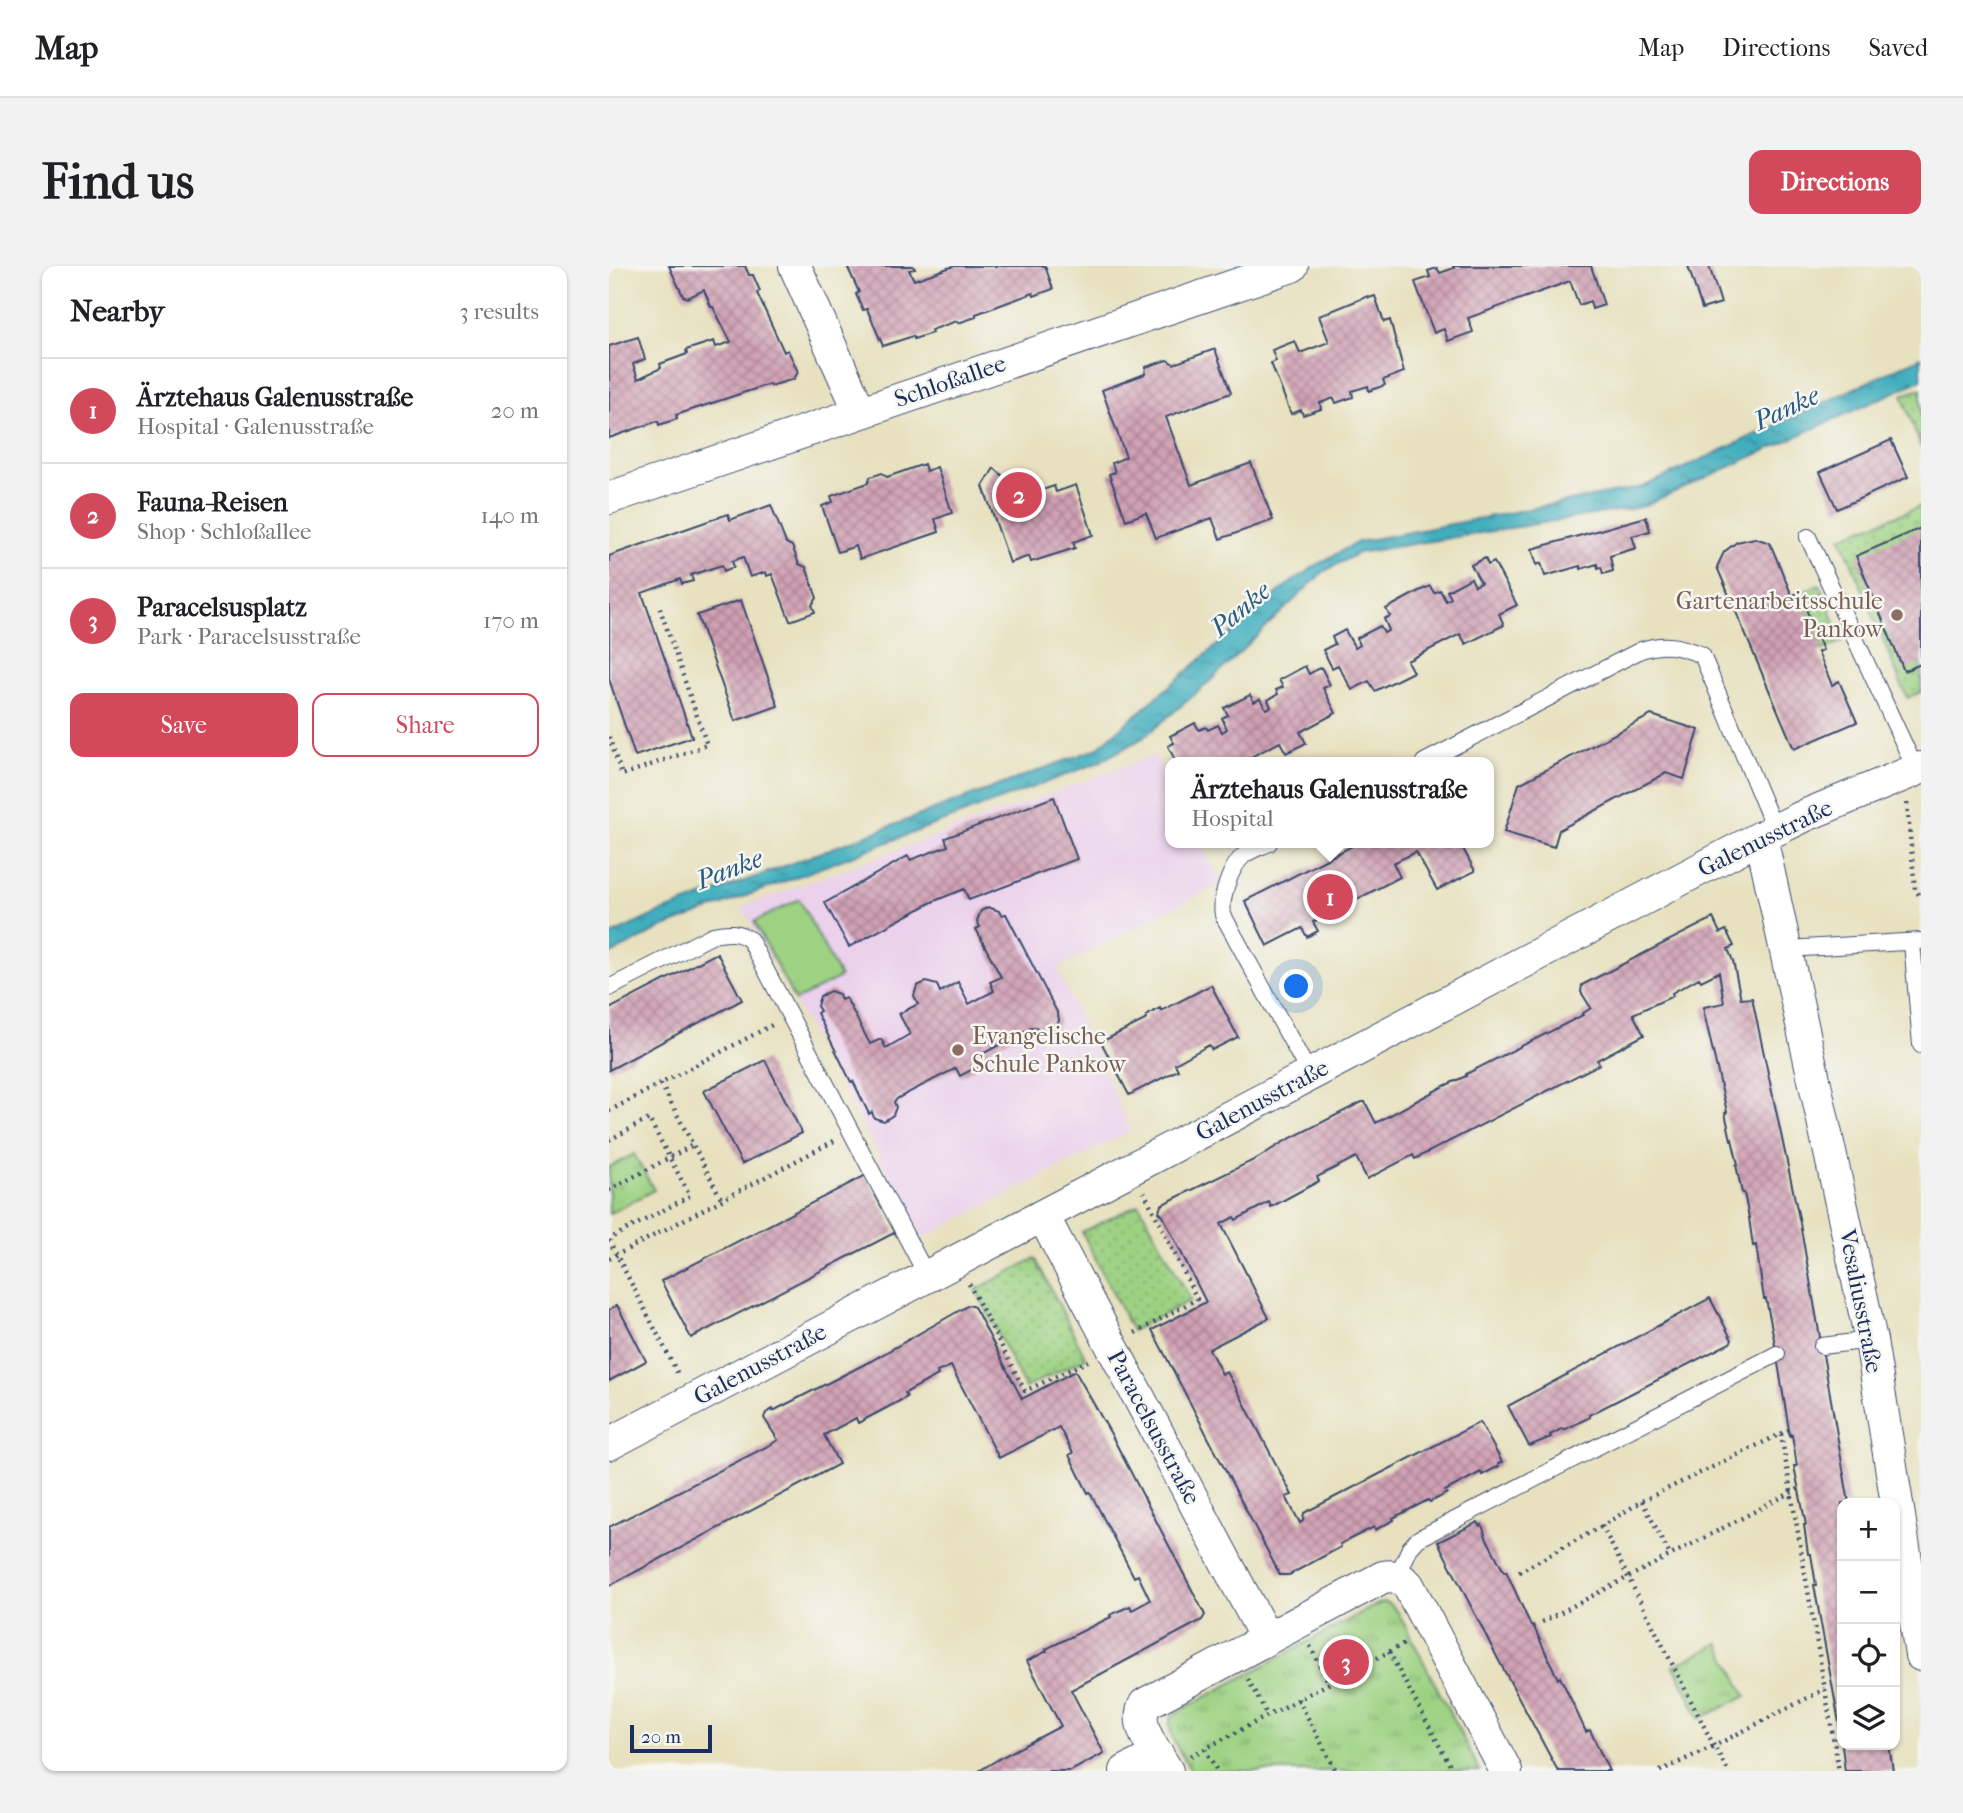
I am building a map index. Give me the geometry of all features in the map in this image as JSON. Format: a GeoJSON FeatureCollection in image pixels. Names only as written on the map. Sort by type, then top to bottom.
{"type":"FeatureCollection","features":[{"type":"Feature","properties":{"kind":"street"},"geometry":{"type":"LineString","coordinates":[[795,266],[860,412]]}},
{"type":"Feature","properties":{"kind":"street","name":"Schloßallee"},"geometry":{"type":"LineString","coordinates":[[609,498],[1292,266]]}},
{"type":"Feature","properties":{"kind":"street","name":"Galenusstraße"},"geometry":{"type":"LineString","coordinates":[[609,1444],[1768,834],[1919,769]]}},
{"type":"Feature","properties":{"kind":"street","name":"Vesaliusstraße"},"geometry":{"type":"LineString","coordinates":[[1768,834],[1787,949],[1871,1340],[1921,1655]]}},
{"type":"Feature","properties":{"kind":"street","name":"Paracelsusstraße"},"geometry":{"type":"LineString","coordinates":[[1042,1216],[1266,1638]]}},
{"type":"Feature","properties":{"kind":"street"},"geometry":{"type":"LineString","coordinates":[[1126,1771],[1170,1761],[1141,1724],[1141,1711],[1145,1704],[1383,1577],[1397,1576],[1408,1585],[1506,1771]]}},
{"type":"Feature","properties":{"kind":"lane"},"geometry":{"type":"LineString","coordinates":[[1808,537],[1919,769]]}},
{"type":"Feature","properties":{"kind":"lane"},"geometry":{"type":"LineString","coordinates":[[1434,757],[1641,650],[1658,644],[1685,648],[1702,655],[1768,834]]}},
{"type":"Feature","properties":{"kind":"lane"},"geometry":{"type":"LineString","coordinates":[[1259,848],[1242,857],[1228,882],[1221,903],[1223,915],[1310,1075]]}},
{"type":"Feature","properties":{"kind":"lane"},"geometry":{"type":"LineString","coordinates":[[609,988],[713,935],[730,932],[743,934],[750,940],[927,1276]]}},
{"type":"Feature","properties":{"kind":"lane"},"geometry":{"type":"LineString","coordinates":[[1787,949],[1917,942],[1921,1045]]}},
{"type":"Feature","properties":{"kind":"lane"},"geometry":{"type":"LineString","coordinates":[[1822,1346],[1871,1340]]}},
{"type":"Feature","properties":{"kind":"lane"},"geometry":{"type":"LineString","coordinates":[[1397,1576],[1418,1539],[1777,1354]]}},
{"type":"Feature","properties":{"kind":"path"},"geometry":{"type":"LineString","coordinates":[[609,737],[622,775],[708,745],[659,606]]}},
{"type":"Feature","properties":{"kind":"path"},"geometry":{"type":"LineString","coordinates":[[1907,800],[1915,889],[1921,898]]}},
{"type":"Feature","properties":{"kind":"path"},"geometry":{"type":"LineString","coordinates":[[609,1111],[790,1016]]}},
{"type":"Feature","properties":{"kind":"path"},"geometry":{"type":"LineString","coordinates":[[661,1084],[722,1200]]}},
{"type":"Feature","properties":{"kind":"path"},"geometry":{"type":"LineString","coordinates":[[609,1140],[649,1119],[690,1196],[609,1239],[680,1378]]}},
{"type":"Feature","properties":{"kind":"path"},"geometry":{"type":"LineString","coordinates":[[609,1259],[851,1132]]}},
{"type":"Feature","properties":{"kind":"path"},"geometry":{"type":"LineString","coordinates":[[609,1190],[693,1145]]}},
{"type":"Feature","properties":{"kind":"path"},"geometry":{"type":"LineString","coordinates":[[1131,1335],[1197,1300],[1144,1191]]}},
{"type":"Feature","properties":{"kind":"path"},"geometry":{"type":"LineString","coordinates":[[969,1283],[1025,1391],[1093,1358]]}},
{"type":"Feature","properties":{"kind":"path"},"geometry":{"type":"LineString","coordinates":[[1519,1572],[1642,1501],[1789,1430]]}},
{"type":"Feature","properties":{"kind":"path"},"geometry":{"type":"LineString","coordinates":[[1781,1434],[1839,1771]]}},
{"type":"Feature","properties":{"kind":"path"},"geometry":{"type":"LineString","coordinates":[[1542,1622],[1798,1489]]}},
{"type":"Feature","properties":{"kind":"path"},"geometry":{"type":"LineString","coordinates":[[1642,1501],[1670,1555]]}},
{"type":"Feature","properties":{"kind":"path"},"geometry":{"type":"LineString","coordinates":[[1602,1526],[1728,1771]]}},
{"type":"Feature","properties":{"kind":"path"},"geometry":{"type":"LineString","coordinates":[[1170,1761],[1205,1749],[1431,1630]]}},
{"type":"Feature","properties":{"kind":"path"},"geometry":{"type":"LineString","coordinates":[[1304,1635],[1329,1683]]}},
{"type":"Feature","properties":{"kind":"path"},"geometry":{"type":"LineString","coordinates":[[1389,1652],[1454,1771]]}},
{"type":"Feature","properties":{"kind":"path"},"geometry":{"type":"LineString","coordinates":[[1242,1668],[1267,1715]]}},
{"type":"Feature","properties":{"kind":"path"},"geometry":{"type":"LineString","coordinates":[[1660,1771],[1825,1689]]}},
{"type":"Feature","properties":{"kind":"path"},"geometry":{"type":"LineString","coordinates":[[1298,1699],[1336,1771]]}},
{"type":"Feature","properties":{"kind":"path"},"geometry":{"type":"LineString","coordinates":[[1205,1749],[1217,1771]]}},
{"type":"Feature","properties":{"kind":"shaded area","name":"Evangelische Schule Pankow"},"geometry":{"type":"Polygon","coordinates":[[[1155,755],[1165,774],[1165,848],[1204,848],[1222,883],[1057,968],[1131,1131],[924,1237],[742,907],[1155,755]]]}},
{"type":"Feature","properties":{"kind":"green space"},"geometry":{"type":"Polygon","coordinates":[[[1921,389],[1921,448],[1902,395],[1921,389]]]}},
{"type":"Feature","properties":{"kind":"green space","name":"Gartenarbeitsschule Pankow"},"geometry":{"type":"Polygon","coordinates":[[[1921,506],[1921,692],[1907,698],[1841,537],[1921,506]]]}},
{"type":"Feature","properties":{"kind":"green space"},"geometry":{"type":"Polygon","coordinates":[[[1819,584],[1843,641],[1823,650],[1799,593],[1819,584]]]}},
{"type":"Feature","properties":{"kind":"green space"},"geometry":{"type":"Polygon","coordinates":[[[799,899],[840,977],[795,1001],[754,922],[799,899]]]}},
{"type":"Feature","properties":{"kind":"green space"},"geometry":{"type":"Polygon","coordinates":[[[634,1154],[654,1190],[609,1214],[609,1167],[634,1154]]]}},
{"type":"Feature","properties":{"kind":"green space"},"geometry":{"type":"Polygon","coordinates":[[[1139,1204],[1191,1300],[1132,1331],[1082,1232],[1139,1204]]]}},
{"type":"Feature","properties":{"kind":"green space"},"geometry":{"type":"Polygon","coordinates":[[[1035,1258],[1086,1358],[1025,1388],[976,1290],[1035,1258]]]}},
{"type":"Feature","properties":{"kind":"green space"},"geometry":{"type":"Polygon","coordinates":[[[1385,1602],[1398,1612],[1480,1771],[1191,1771],[1172,1736],[1172,1715],[1385,1602]]]}},
{"type":"Feature","properties":{"kind":"green space"},"geometry":{"type":"Polygon","coordinates":[[[1719,1643],[1746,1696],[1700,1719],[1674,1666],[1719,1643]]]}},
{"type":"Feature","properties":{"kind":"water"},"geometry":{"type":"Polygon","coordinates":[[[1921,357],[1921,380],[1641,507],[1358,553],[1323,572],[1206,685],[1143,738],[1097,763],[664,927],[609,955],[609,936],[654,915],[1096,749],[1286,586],[1316,565],[1358,542],[1643,487],[1921,357]]]}},
{"type":"Feature","properties":{"kind":"building"},"geometry":{"type":"Polygon","coordinates":[[[669,266],[745,266],[749,275],[753,275],[760,291],[757,293],[784,352],[788,350],[798,372],[794,379],[771,386],[770,384],[676,415],[677,419],[659,425],[658,421],[609,438],[609,346],[638,337],[645,359],[633,364],[638,379],[661,368],[660,364],[687,354],[686,350],[714,341],[716,347],[731,342],[704,290],[687,298],[683,296],[669,266]]]}},
{"type":"Feature","properties":{"kind":"building"},"geometry":{"type":"Polygon","coordinates":[[[847,266],[913,266],[915,269],[909,270],[914,280],[954,266],[1045,266],[1053,289],[1034,296],[1033,293],[976,314],[976,317],[931,330],[932,333],[883,346],[867,309],[863,310],[856,294],[859,292],[847,266]]]}},
{"type":"Feature","properties":{"kind":"building"},"geometry":{"type":"Polygon","coordinates":[[[1453,266],[1591,266],[1604,305],[1592,309],[1590,301],[1579,305],[1570,281],[1468,318],[1473,332],[1448,341],[1444,329],[1434,333],[1415,282],[1430,277],[1428,271],[1437,268],[1440,273],[1454,268],[1453,266]]]}},
{"type":"Feature","properties":{"kind":"building"},"geometry":{"type":"Polygon","coordinates":[[[1688,266],[1709,266],[1721,303],[1702,309],[1688,266]]]}},
{"type":"Feature","properties":{"kind":"building"},"geometry":{"type":"Polygon","coordinates":[[[1368,296],[1375,296],[1384,322],[1390,320],[1404,372],[1383,380],[1385,385],[1369,391],[1368,386],[1352,391],[1353,397],[1336,403],[1334,398],[1320,403],[1321,409],[1303,415],[1301,410],[1291,414],[1271,363],[1276,361],[1272,350],[1295,341],[1300,353],[1329,342],[1319,316],[1368,296]]]}},
{"type":"Feature","properties":{"kind":"building"},"geometry":{"type":"Polygon","coordinates":[[[1215,349],[1231,393],[1166,417],[1191,485],[1251,463],[1273,520],[1220,539],[1212,518],[1156,538],[1146,513],[1126,520],[1109,474],[1115,472],[1112,463],[1126,457],[1102,390],[1145,374],[1146,367],[1167,360],[1174,364],[1215,349]]]}},
{"type":"Feature","properties":{"kind":"building"},"geometry":{"type":"Polygon","coordinates":[[[1891,440],[1908,477],[1837,509],[1820,472],[1891,440]]]}},
{"type":"Feature","properties":{"kind":"building"},"geometry":{"type":"Polygon","coordinates":[[[924,464],[926,471],[937,467],[952,513],[935,519],[939,532],[860,559],[856,546],[838,552],[822,506],[833,502],[831,496],[868,483],[870,477],[882,473],[887,477],[924,464]]]}},
{"type":"Feature","properties":{"kind":"building"},"geometry":{"type":"Polygon","coordinates":[[[994,468],[1025,496],[1054,486],[1056,492],[1076,485],[1093,535],[1073,542],[1075,548],[1031,562],[1029,556],[1010,563],[983,486],[994,468]]]}},
{"type":"Feature","properties":{"kind":"building"},"geometry":{"type":"Polygon","coordinates":[[[771,505],[786,543],[792,546],[799,564],[806,567],[817,598],[812,605],[815,612],[790,621],[772,574],[767,576],[766,572],[750,577],[743,557],[732,561],[734,567],[724,571],[722,565],[691,575],[693,581],[682,584],[680,579],[642,593],[692,737],[635,756],[609,679],[609,556],[728,514],[730,520],[771,505]]]}},
{"type":"Feature","properties":{"kind":"building"},"geometry":{"type":"Polygon","coordinates":[[[1646,517],[1650,531],[1632,536],[1636,548],[1610,556],[1613,571],[1603,574],[1597,564],[1545,576],[1541,563],[1537,565],[1532,549],[1646,517]]]}},
{"type":"Feature","properties":{"kind":"building","name":"Gartenarbeitsschule Pankow"},"geometry":{"type":"Polygon","coordinates":[[[1921,528],[1921,664],[1904,671],[1856,556],[1921,528]]]}},
{"type":"Feature","properties":{"kind":"building"},"geometry":{"type":"Polygon","coordinates":[[[1755,538],[1770,543],[1792,596],[1799,592],[1823,650],[1818,652],[1832,685],[1839,681],[1857,722],[1794,749],[1717,567],[1724,552],[1737,542],[1755,538]]]}},
{"type":"Feature","properties":{"kind":"building"},"geometry":{"type":"Polygon","coordinates":[[[1485,558],[1488,565],[1494,562],[1517,605],[1499,614],[1504,625],[1466,644],[1460,634],[1407,661],[1413,672],[1375,691],[1369,681],[1352,690],[1338,665],[1332,668],[1323,650],[1335,644],[1332,637],[1345,630],[1355,648],[1360,645],[1357,638],[1380,626],[1384,633],[1389,630],[1384,619],[1390,616],[1386,609],[1417,592],[1430,586],[1434,593],[1440,590],[1446,601],[1451,598],[1447,591],[1471,578],[1475,586],[1481,583],[1471,565],[1485,558]]]}},
{"type":"Feature","properties":{"kind":"building"},"geometry":{"type":"Polygon","coordinates":[[[741,600],[778,706],[735,721],[697,615],[741,600]]]}},
{"type":"Feature","properties":{"kind":"building"},"geometry":{"type":"Polygon","coordinates":[[[1305,666],[1309,674],[1321,667],[1330,685],[1323,688],[1336,713],[1300,732],[1306,743],[1286,753],[1280,742],[1251,757],[1174,757],[1168,746],[1174,743],[1170,736],[1195,723],[1199,730],[1206,727],[1208,730],[1218,725],[1222,732],[1227,729],[1222,718],[1228,715],[1224,708],[1250,695],[1254,702],[1260,699],[1266,709],[1271,707],[1268,700],[1278,694],[1276,690],[1283,687],[1279,680],[1305,666]]]}},
{"type":"Feature","properties":{"kind":"building"},"geometry":{"type":"Polygon","coordinates":[[[1651,715],[1699,730],[1684,779],[1666,773],[1559,830],[1554,847],[1504,832],[1519,784],[1651,715]]]}},
{"type":"Feature","properties":{"kind":"building"},"geometry":{"type":"Polygon","coordinates":[[[1054,797],[1077,859],[969,900],[964,889],[932,902],[849,947],[825,903],[908,856],[910,860],[948,846],[945,838],[1054,797]]]}},
{"type":"Feature","properties":{"kind":"building"},"geometry":{"type":"Polygon","coordinates":[[[1348,848],[1463,848],[1475,871],[1437,890],[1416,852],[1393,863],[1400,877],[1313,922],[1318,931],[1307,937],[1302,928],[1267,946],[1245,901],[1348,848]]]}},
{"type":"Feature","properties":{"kind":"building"},"geometry":{"type":"Polygon","coordinates":[[[988,907],[999,911],[1001,915],[1006,914],[1058,1014],[1056,1031],[1047,1035],[1033,1027],[973,1059],[977,1067],[960,1076],[956,1068],[898,1098],[894,1102],[896,1107],[893,1115],[884,1121],[874,1118],[872,1112],[869,1114],[853,1081],[851,1082],[817,1013],[820,1011],[817,1006],[820,996],[830,991],[839,994],[841,1000],[846,998],[870,1044],[881,1039],[886,1048],[910,1034],[899,1014],[918,1004],[914,996],[917,986],[926,982],[937,985],[940,992],[958,982],[969,1004],[994,991],[990,982],[1001,977],[976,929],[980,927],[977,921],[981,911],[988,907]]]}},
{"type":"Feature","properties":{"kind":"building"},"geometry":{"type":"Polygon","coordinates":[[[1713,918],[1720,933],[1726,930],[1734,946],[1728,949],[1741,999],[1752,998],[1800,1223],[1848,1498],[1837,1498],[1837,1712],[1811,1554],[1808,1554],[1806,1525],[1794,1466],[1797,1466],[1774,1339],[1764,1299],[1756,1245],[1753,1246],[1744,1193],[1725,1113],[1727,1112],[1704,1013],[1704,1007],[1724,1003],[1719,972],[1701,981],[1699,978],[1672,993],[1673,996],[1633,1014],[1644,1035],[1597,1060],[1600,1064],[1415,1159],[1413,1155],[1367,1179],[1356,1157],[1317,1177],[1319,1181],[1271,1207],[1269,1202],[1236,1220],[1234,1217],[1221,1224],[1269,1318],[1209,1349],[1222,1374],[1227,1372],[1241,1397],[1292,1495],[1286,1497],[1300,1523],[1304,1513],[1480,1422],[1502,1462],[1499,1466],[1482,1475],[1481,1472],[1445,1491],[1447,1493],[1438,1498],[1430,1502],[1428,1500],[1375,1530],[1374,1527],[1340,1544],[1341,1547],[1289,1575],[1280,1575],[1152,1330],[1206,1302],[1159,1212],[1161,1205],[1258,1158],[1283,1142],[1362,1102],[1365,1102],[1376,1123],[1583,1015],[1591,1008],[1581,992],[1582,985],[1713,918]]]}},
{"type":"Feature","properties":{"kind":"building"},"geometry":{"type":"Polygon","coordinates":[[[717,953],[742,1000],[609,1070],[609,1009],[717,953]]]}},
{"type":"Feature","properties":{"kind":"building"},"geometry":{"type":"Polygon","coordinates":[[[1211,985],[1238,1037],[1212,1050],[1209,1045],[1175,1064],[1178,1070],[1129,1095],[1101,1042],[1147,1019],[1146,1016],[1160,1008],[1161,1011],[1211,985]]]}},
{"type":"Feature","properties":{"kind":"building"},"geometry":{"type":"Polygon","coordinates":[[[765,1060],[802,1133],[742,1164],[704,1091],[765,1060]]]}},
{"type":"Feature","properties":{"kind":"building"},"geometry":{"type":"Polygon","coordinates":[[[866,1175],[896,1232],[691,1338],[661,1281],[866,1175]]]}},
{"type":"Feature","properties":{"kind":"building"},"geometry":{"type":"Polygon","coordinates":[[[1710,1298],[1732,1340],[1730,1343],[1529,1446],[1508,1406],[1710,1298]]]}},
{"type":"Feature","properties":{"kind":"building"},"geometry":{"type":"Polygon","coordinates":[[[617,1305],[646,1361],[609,1381],[609,1310],[617,1305]]]}},
{"type":"Feature","properties":{"kind":"building"},"geometry":{"type":"Polygon","coordinates":[[[969,1305],[974,1307],[978,1314],[1022,1399],[1075,1371],[1111,1434],[1205,1615],[1202,1620],[1071,1690],[1104,1753],[1071,1771],[979,1771],[1061,1726],[1027,1661],[1111,1617],[1110,1615],[1130,1606],[1132,1610],[1150,1600],[1138,1575],[1134,1577],[1090,1492],[1088,1493],[1069,1455],[1073,1453],[1059,1427],[999,1458],[951,1366],[905,1393],[907,1397],[858,1423],[856,1418],[824,1435],[839,1464],[609,1586],[609,1527],[770,1445],[778,1440],[764,1418],[766,1413],[871,1361],[969,1305]]]}},
{"type":"Feature","properties":{"kind":"building"},"geometry":{"type":"Polygon","coordinates":[[[1478,1522],[1482,1525],[1504,1572],[1506,1571],[1558,1679],[1560,1677],[1586,1732],[1590,1730],[1609,1771],[1558,1771],[1498,1659],[1438,1542],[1478,1522]]]}},
{"type":"Feature","properties":{"kind":"building"},"geometry":{"type":"Polygon","coordinates":[[[1843,1750],[1890,1750],[1893,1771],[1845,1771],[1843,1750]]]}},
{"type":"Feature","properties":{"kind":"place","name":"Fauna-Reisen"},"geometry":{"type":"Point","coordinates":[1019,495]}},
{"type":"Feature","properties":{"kind":"place","name":"Gartenarbeitsschule Pankow"},"geometry":{"type":"Point","coordinates":[1897,615]}},
{"type":"Feature","properties":{"kind":"place","name":"Ärztehaus Galenusstraße"},"geometry":{"type":"Point","coordinates":[1330,897]}},
{"type":"Feature","properties":{"kind":"place","name":"Evangelische Schule Pankow"},"geometry":{"type":"Point","coordinates":[958,1050]}},
{"type":"Feature","properties":{"kind":"place","name":"Paracelsusplatz"},"geometry":{"type":"Point","coordinates":[1346,1662]}},
{"type":"Feature","properties":{"kind":"water label","name":"Panke"},"geometry":{"type":"Point","coordinates":[1786,408]}},
{"type":"Feature","properties":{"kind":"water label","name":"Panke"},"geometry":{"type":"Point","coordinates":[1240,609]}},
{"type":"Feature","properties":{"kind":"water label","name":"Panke"},"geometry":{"type":"Point","coordinates":[729,869]}}]}
